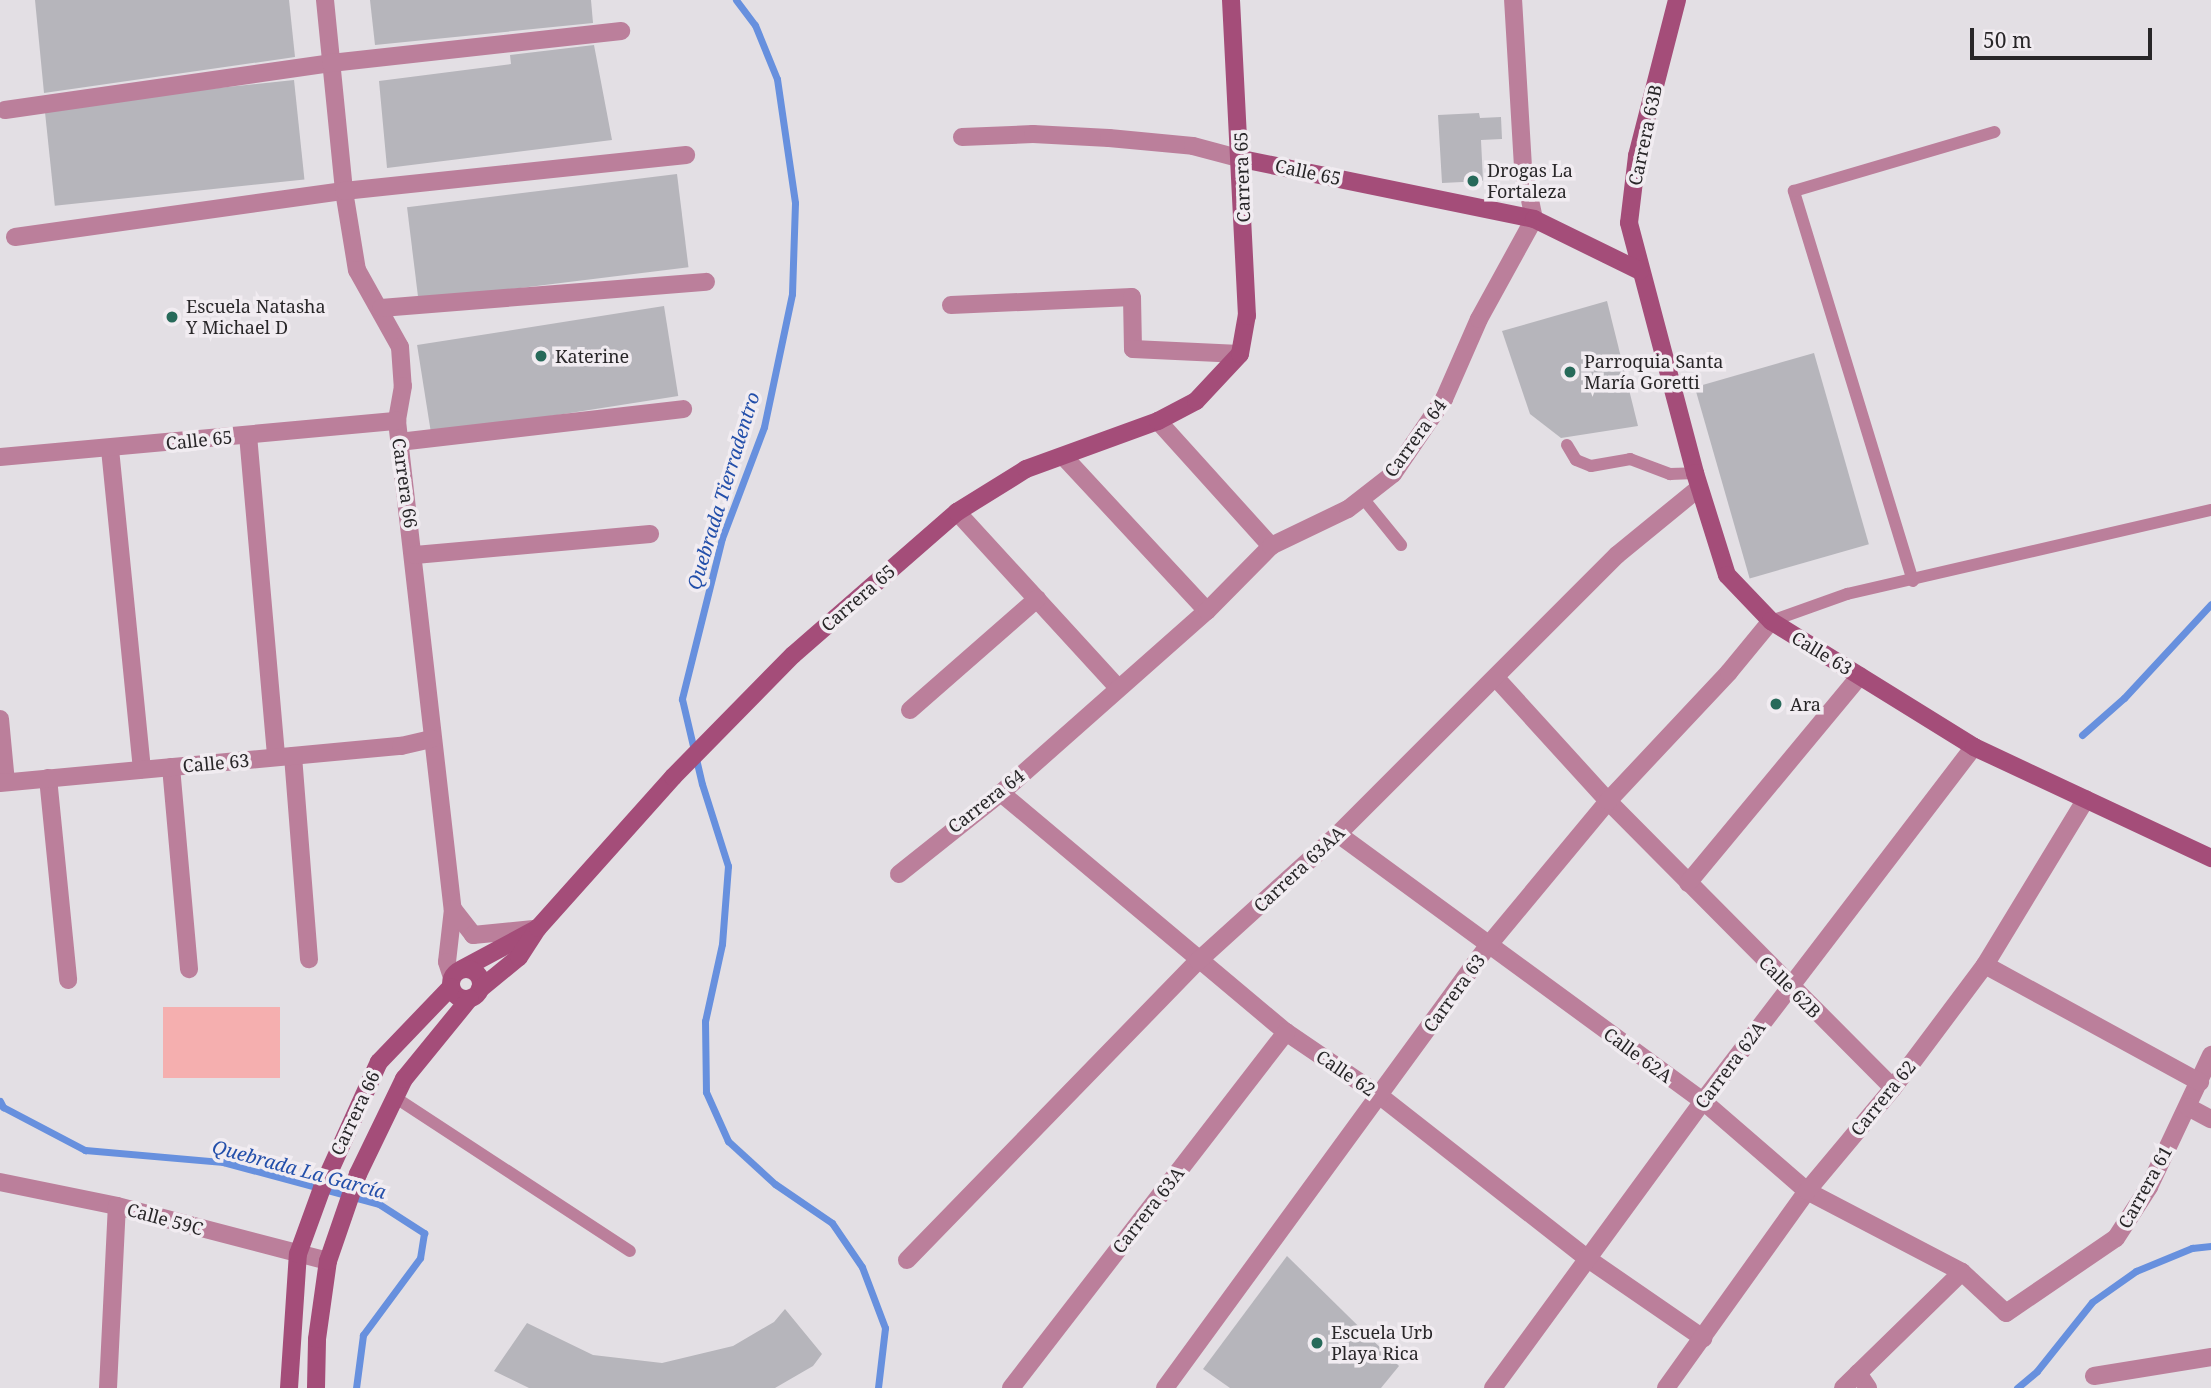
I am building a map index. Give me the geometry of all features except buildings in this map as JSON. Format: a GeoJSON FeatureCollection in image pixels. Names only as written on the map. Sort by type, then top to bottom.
{"type":"FeatureCollection","features":[{"type":"Feature","properties":{"kind":"main road","name":"Carrera 65"},"geometry":{"type":"LineString","coordinates":[[475,993],[519,957],[538,928],[671,780],[793,655],[957,512],[1026,469],[1158,421],[1196,401],[1240,354],[1247,316],[1242,159],[1231,0]]}},
{"type":"Feature","properties":{"kind":"main road","name":"Carrera 63B"},"geometry":{"type":"LineString","coordinates":[[1640,271],[1629,223],[1637,156],[1677,0]]}},
{"type":"Feature","properties":{"kind":"main road","name":"Calle 65"},"geometry":{"type":"LineString","coordinates":[[1242,159],[1534,219],[1640,271]]}},
{"type":"Feature","properties":{"kind":"main road","name":"Calle 63"},"geometry":{"type":"LineString","coordinates":[[1640,271],[1697,481],[1727,575],[1770,621],[1973,747],[2211,858]]}},
{"type":"Feature","properties":{"kind":"main road","name":"Carrera 65"},"geometry":{"type":"LineString","coordinates":[[455,978],[538,928]]}},
{"type":"Feature","properties":{"kind":"main road"},"geometry":{"type":"LineString","coordinates":[[475,972],[475,993],[456,995],[455,978],[475,972]]}},
{"type":"Feature","properties":{"kind":"main road","name":"Carrera 66"},"geometry":{"type":"LineString","coordinates":[[289,1388],[298,1254],[332,1163],[380,1062],[455,978]]}},
{"type":"Feature","properties":{"kind":"main road","name":"Carrera 66"},"geometry":{"type":"LineString","coordinates":[[316,1388],[317,1339],[328,1261],[333,1239],[358,1174],[393,1096],[475,993]]}},
{"type":"Feature","properties":{"kind":"street","name":"Carrera 66"},"geometry":{"type":"LineString","coordinates":[[325,0],[344,191],[357,270],[381,308],[400,347],[403,386],[397,421],[415,555],[432,739],[453,909],[447,962],[455,978]]}},
{"type":"Feature","properties":{"kind":"street"},"geometry":{"type":"LineString","coordinates":[[1513,0],[1523,167],[1534,219]]}},
{"type":"Feature","properties":{"kind":"street"},"geometry":{"type":"LineString","coordinates":[[5,110],[331,62],[621,31]]}},
{"type":"Feature","properties":{"kind":"street","name":"Calle 65"},"geometry":{"type":"LineString","coordinates":[[962,137],[1032,134],[1109,138],[1193,146],[1242,159]]}},
{"type":"Feature","properties":{"kind":"street"},"geometry":{"type":"LineString","coordinates":[[15,237],[344,191],[686,155]]}},
{"type":"Feature","properties":{"kind":"street","name":"Carrera 64"},"geometry":{"type":"LineString","coordinates":[[899,874],[1001,793],[1207,611],[1271,546],[1348,509],[1393,474],[1444,399],[1479,319],[1534,219]]}},
{"type":"Feature","properties":{"kind":"street"},"geometry":{"type":"LineString","coordinates":[[381,308],[706,282]]}},
{"type":"Feature","properties":{"kind":"street"},"geometry":{"type":"LineString","coordinates":[[951,305],[1132,297],[1133,349],[1240,354]]}},
{"type":"Feature","properties":{"kind":"street"},"geometry":{"type":"LineString","coordinates":[[399,442],[683,409]]}},
{"type":"Feature","properties":{"kind":"street","name":"Calle 65"},"geometry":{"type":"LineString","coordinates":[[0,457],[397,421]]}},
{"type":"Feature","properties":{"kind":"street"},"geometry":{"type":"LineString","coordinates":[[1158,421],[1271,546]]}},
{"type":"Feature","properties":{"kind":"street"},"geometry":{"type":"LineString","coordinates":[[248,435],[309,959]]}},
{"type":"Feature","properties":{"kind":"street"},"geometry":{"type":"LineString","coordinates":[[110,449],[142,769]]}},
{"type":"Feature","properties":{"kind":"street"},"geometry":{"type":"LineString","coordinates":[[1064,457],[1207,611]]}},
{"type":"Feature","properties":{"kind":"street","name":"Carrera 63AA"},"geometry":{"type":"LineString","coordinates":[[907,1260],[1198,961],[1338,834],[1617,555],[1697,481]]}},
{"type":"Feature","properties":{"kind":"street"},"geometry":{"type":"LineString","coordinates":[[957,512],[1118,688]]}},
{"type":"Feature","properties":{"kind":"street"},"geometry":{"type":"LineString","coordinates":[[415,555],[650,534]]}},
{"type":"Feature","properties":{"kind":"street"},"geometry":{"type":"LineString","coordinates":[[910,710],[1037,599]]}},
{"type":"Feature","properties":{"kind":"street","name":"Carrera 63"},"geometry":{"type":"LineString","coordinates":[[1165,1388],[1488,947],[1608,800],[1729,672],[1770,621]]}},
{"type":"Feature","properties":{"kind":"street"},"geometry":{"type":"LineString","coordinates":[[1688,883],[1860,676]]}},
{"type":"Feature","properties":{"kind":"street","name":"Calle 62B"},"geometry":{"type":"LineString","coordinates":[[1496,678],[1688,883],[1789,987],[1894,1088]]}},
{"type":"Feature","properties":{"kind":"street"},"geometry":{"type":"LineString","coordinates":[[0,719],[3,783]]}},
{"type":"Feature","properties":{"kind":"street","name":"Calle 63"},"geometry":{"type":"LineString","coordinates":[[3,783],[432,739]]}},
{"type":"Feature","properties":{"kind":"street","name":"Carrera 62A"},"geometry":{"type":"LineString","coordinates":[[1493,1388],[1703,1101],[1973,747]]}},
{"type":"Feature","properties":{"kind":"street"},"geometry":{"type":"LineString","coordinates":[[171,767],[189,969]]}},
{"type":"Feature","properties":{"kind":"street"},"geometry":{"type":"LineString","coordinates":[[47,778],[68,980]]}},
{"type":"Feature","properties":{"kind":"street","name":"Calle 62"},"geometry":{"type":"LineString","coordinates":[[1001,793],[1198,961],[1286,1032],[1380,1096],[1588,1259],[1703,1338]]}},
{"type":"Feature","properties":{"kind":"street","name":"Carrera 62"},"geometry":{"type":"LineString","coordinates":[[1666,1388],[1807,1191],[1894,1088],[1985,965],[2086,799]]}},
{"type":"Feature","properties":{"kind":"street","name":"Calle 62A"},"geometry":{"type":"LineString","coordinates":[[1338,834],[1488,947],[1703,1101],[1807,1191],[1962,1272],[1980,1286]]}},
{"type":"Feature","properties":{"kind":"street"},"geometry":{"type":"LineString","coordinates":[[453,909],[472,935],[538,928]]}},
{"type":"Feature","properties":{"kind":"street"},"geometry":{"type":"LineString","coordinates":[[1985,965],[2200,1082]]}},
{"type":"Feature","properties":{"kind":"street","name":"Carrera 63A"},"geometry":{"type":"LineString","coordinates":[[1011,1388],[1286,1032]]}},
{"type":"Feature","properties":{"kind":"street","name":"Carrera 61"},"geometry":{"type":"LineString","coordinates":[[1980,1286],[2006,1313],[2116,1238],[2149,1187],[2211,1055]]}},
{"type":"Feature","properties":{"kind":"street"},"geometry":{"type":"LineString","coordinates":[[2188,1107],[2211,1119]]}},
{"type":"Feature","properties":{"kind":"street","name":"Calle 59C"},"geometry":{"type":"LineString","coordinates":[[0,1182],[117,1206],[328,1261]]}},
{"type":"Feature","properties":{"kind":"street"},"geometry":{"type":"LineString","coordinates":[[108,1388],[117,1206]]}},
{"type":"Feature","properties":{"kind":"street"},"geometry":{"type":"LineString","coordinates":[[1843,1388],[1863,1381],[1962,1272]]}},
{"type":"Feature","properties":{"kind":"street"},"geometry":{"type":"LineString","coordinates":[[2094,1377],[2211,1357]]}},
{"type":"Feature","properties":{"kind":"lane"},"geometry":{"type":"LineString","coordinates":[[1913,581],[1794,191],[1994,132]]}},
{"type":"Feature","properties":{"kind":"lane"},"geometry":{"type":"LineString","coordinates":[[1567,445],[1576,460],[1591,466],[1630,459],[1697,481]]}},
{"type":"Feature","properties":{"kind":"lane"},"geometry":{"type":"LineString","coordinates":[[1362,497],[1401,545]]}},
{"type":"Feature","properties":{"kind":"lane"},"geometry":{"type":"LineString","coordinates":[[1770,621],[1847,594],[1913,581],[2211,510]]}},
{"type":"Feature","properties":{"kind":"lane"},"geometry":{"type":"LineString","coordinates":[[393,1096],[630,1251]]}},
{"type":"Feature","properties":{"kind":"shaded area"},"geometry":{"type":"Polygon","coordinates":[[[163,1007],[280,1007],[280,1078],[163,1078],[163,1007]]]}},
{"type":"Feature","properties":{"kind":"waterway","name":"Quebrada Tierradentro"},"geometry":{"type":"LineString","coordinates":[[736,0],[755,25],[777,79],[795,203],[792,294],[764,427],[722,538],[682,699],[702,784],[728,866],[722,944],[705,1021],[706,1092],[728,1141],[775,1184],[832,1223],[862,1267],[885,1328],[878,1388]]}},
{"type":"Feature","properties":{"kind":"waterway"},"geometry":{"type":"LineString","coordinates":[[2082,735],[2124,698],[2211,604]]}},
{"type":"Feature","properties":{"kind":"waterway","name":"Quebrada La García"},"geometry":{"type":"LineString","coordinates":[[0,1101],[3,1107],[85,1150],[223,1162],[379,1204],[424,1233],[420,1258],[363,1335],[356,1388]]}},
{"type":"Feature","properties":{"kind":"waterway","name":"Quebrada La García"},"geometry":{"type":"LineString","coordinates":[[2017,1388],[2037,1371],[2092,1302],[2136,1271],[2192,1248],[2211,1246]]}},
{"type":"Feature","properties":{"kind":"place","name":"Drogas La Fortaleza"},"geometry":{"type":"Point","coordinates":[1473,181]}},
{"type":"Feature","properties":{"kind":"place","name":"Escuela Natasha Y Michael D"},"geometry":{"type":"Point","coordinates":[172,317]}},
{"type":"Feature","properties":{"kind":"place","name":"Katerine"},"geometry":{"type":"Point","coordinates":[541,356]}},
{"type":"Feature","properties":{"kind":"place","name":"Parroquia Santa María Goretti"},"geometry":{"type":"Point","coordinates":[1570,372]}},
{"type":"Feature","properties":{"kind":"place","name":"Ara"},"geometry":{"type":"Point","coordinates":[1776,704]}},
{"type":"Feature","properties":{"kind":"place","name":"Escuela Urb Playa Rica"},"geometry":{"type":"Point","coordinates":[1317,1343]}}]}
